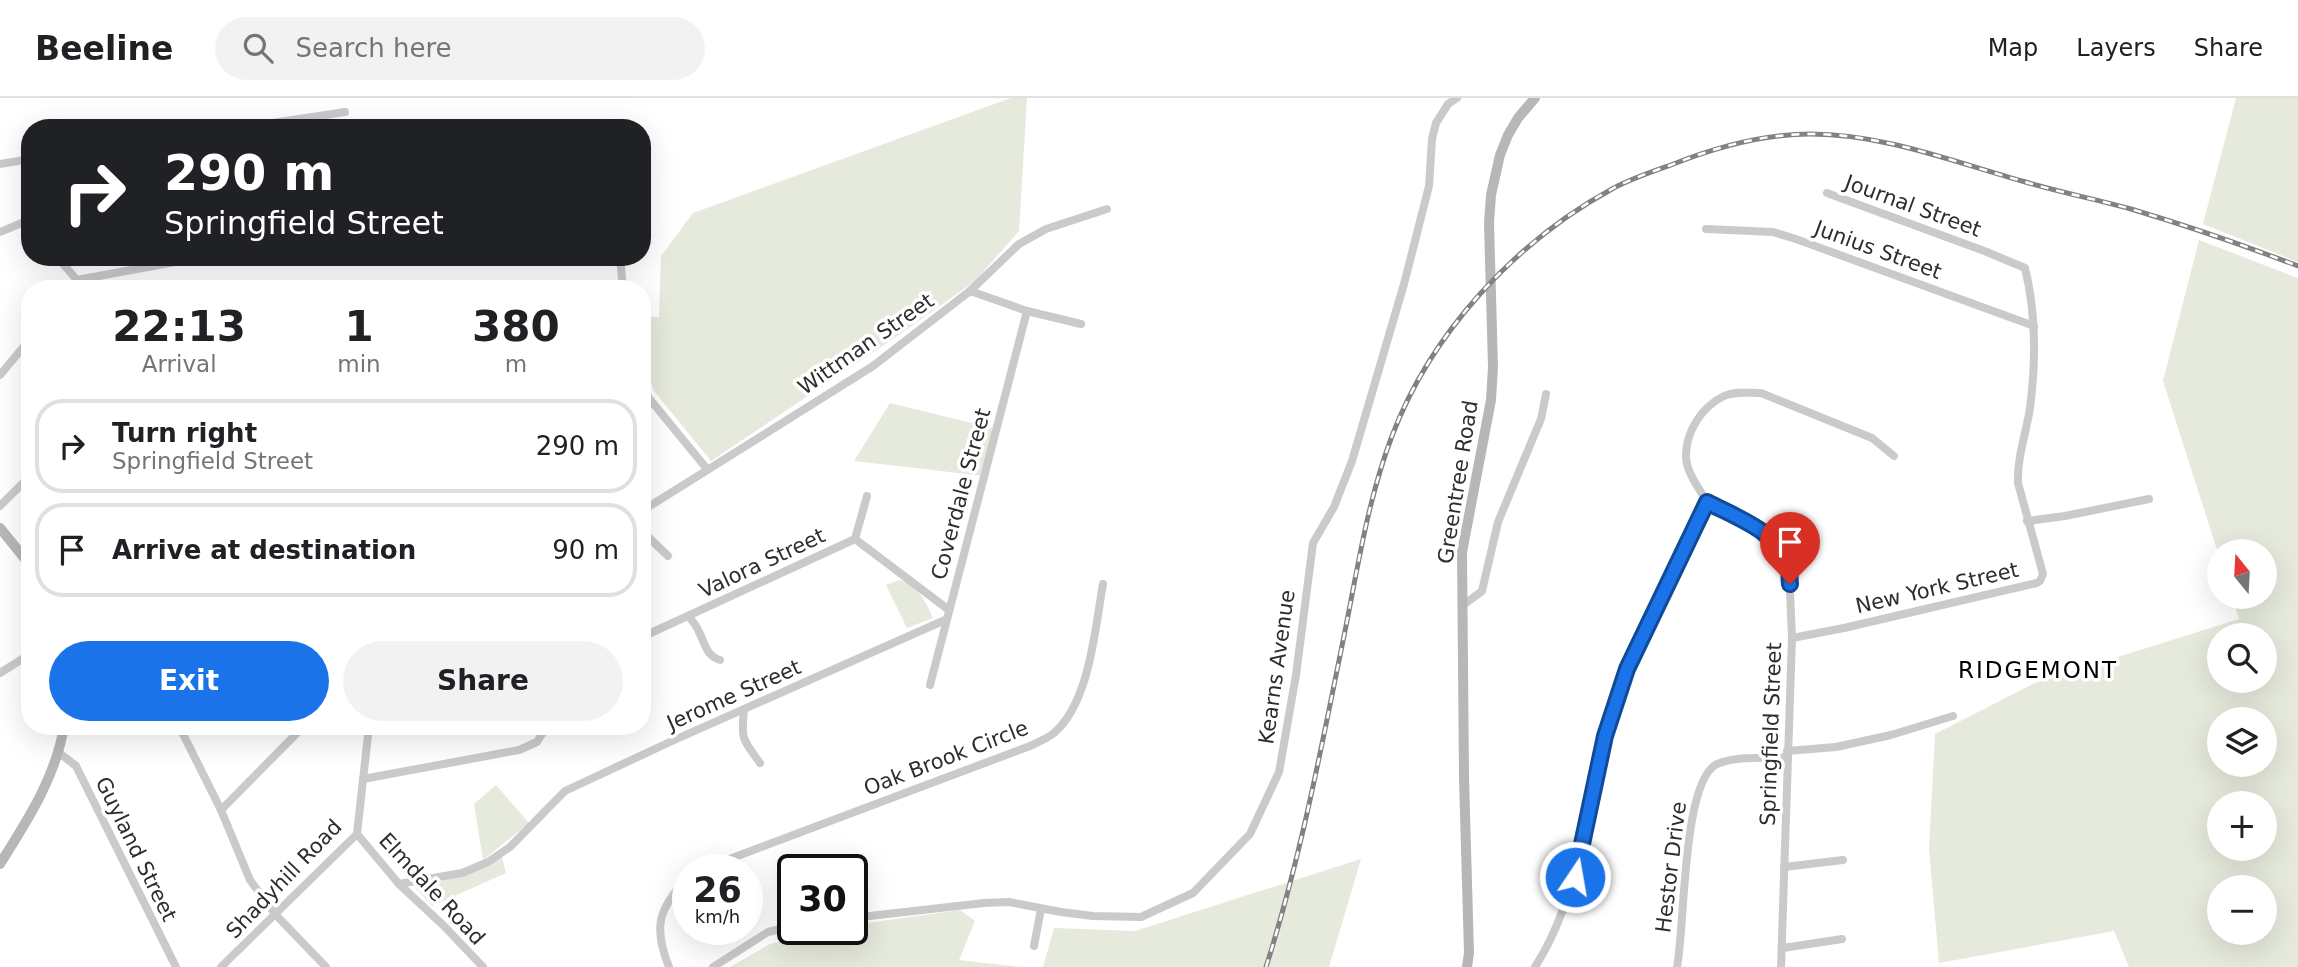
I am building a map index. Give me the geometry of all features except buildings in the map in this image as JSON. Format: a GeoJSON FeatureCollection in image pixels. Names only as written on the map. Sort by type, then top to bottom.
{"type":"FeatureCollection","features":[{"type":"Feature","properties":{"kind":"main road","name":"Greentree Road"},"geometry":{"type":"LineString","coordinates":[[1467,967],[1469,953],[1462,552],[1491,400],[1491,195],[1500,155],[1508,135],[1535,98]]}},
{"type":"Feature","properties":{"kind":"main road"},"geometry":{"type":"LineString","coordinates":[[0,528],[21,554]]}},
{"type":"Feature","properties":{"kind":"main road"},"geometry":{"type":"LineString","coordinates":[[0,864],[46,786],[62,735]]}},
{"type":"Feature","properties":{"kind":"street","name":"Kearns Avenue"},"geometry":{"type":"LineString","coordinates":[[868,916],[1009,902],[1093,916],[1141,917],[1193,893],[1250,834],[1279,772],[1296,676],[1313,542],[1334,507],[1352,461],[1401,297],[1429,187],[1432,139],[1436,123],[1448,104],[1457,98]]}},
{"type":"Feature","properties":{"kind":"street"},"geometry":{"type":"LineString","coordinates":[[299,119],[345,112]]}},
{"type":"Feature","properties":{"kind":"street"},"geometry":{"type":"LineString","coordinates":[[0,164],[21,160]]}},
{"type":"Feature","properties":{"kind":"street","name":"Journal Street"},"geometry":{"type":"LineString","coordinates":[[1827,193],[2025,268],[2032,297],[2034,326]]}},
{"type":"Feature","properties":{"kind":"street","name":"Wittman Street"},"geometry":{"type":"LineString","coordinates":[[651,505],[873,366],[970,290],[1019,244],[1046,229],[1107,209]]}},
{"type":"Feature","properties":{"kind":"street"},"geometry":{"type":"LineString","coordinates":[[0,232],[21,223]]}},
{"type":"Feature","properties":{"kind":"street","name":"Junius Street"},"geometry":{"type":"LineString","coordinates":[[1706,229],[1773,232],[2034,326]]}},
{"type":"Feature","properties":{"kind":"street"},"geometry":{"type":"LineString","coordinates":[[65,266],[77,280],[153,266]]}},
{"type":"Feature","properties":{"kind":"street"},"geometry":{"type":"LineString","coordinates":[[970,290],[1027,311],[1081,324]]}},
{"type":"Feature","properties":{"kind":"street","name":"Coverdale Street"},"geometry":{"type":"LineString","coordinates":[[930,685],[1027,311]]}},
{"type":"Feature","properties":{"kind":"street"},"geometry":{"type":"LineString","coordinates":[[2034,326],[2030,408],[2017,468],[2027,521],[2149,499]]}},
{"type":"Feature","properties":{"kind":"street"},"geometry":{"type":"LineString","coordinates":[[0,375],[21,350]]}},
{"type":"Feature","properties":{"kind":"street"},"geometry":{"type":"LineString","coordinates":[[1535,967],[1548,947],[1575,877],[1605,736],[1627,669],[1707,502],[1694,481],[1686,460],[1689,438],[1697,418],[1724,396],[1761,393],[1872,438],[1894,456]]}},
{"type":"Feature","properties":{"kind":"street"},"geometry":{"type":"LineString","coordinates":[[1462,606],[1482,591],[1498,522],[1541,419],[1546,394]]}},
{"type":"Feature","properties":{"kind":"street"},"geometry":{"type":"LineString","coordinates":[[651,401],[708,469]]}},
{"type":"Feature","properties":{"kind":"street"},"geometry":{"type":"LineString","coordinates":[[0,506],[21,486]]}},
{"type":"Feature","properties":{"kind":"street","name":"Valora Street"},"geometry":{"type":"LineString","coordinates":[[651,633],[855,539],[867,496]]}},
{"type":"Feature","properties":{"kind":"street","name":"Springfield Street"},"geometry":{"type":"LineString","coordinates":[[1707,502],[1771,538],[1789,567],[1792,638],[1781,967]]}},
{"type":"Feature","properties":{"kind":"street","name":"New York Street"},"geometry":{"type":"LineString","coordinates":[[1792,638],[2037,583],[2043,574],[2027,521]]}},
{"type":"Feature","properties":{"kind":"street"},"geometry":{"type":"LineString","coordinates":[[855,539],[949,610]]}},
{"type":"Feature","properties":{"kind":"street"},"geometry":{"type":"LineString","coordinates":[[651,540],[668,556]]}},
{"type":"Feature","properties":{"kind":"street","name":"Oak Brook Circle"},"geometry":{"type":"LineString","coordinates":[[743,854],[1030,746],[1054,733],[1075,708],[1085,681],[1103,584]]}},
{"type":"Feature","properties":{"kind":"street"},"geometry":{"type":"LineString","coordinates":[[689,617],[712,657],[720,660]]}},
{"type":"Feature","properties":{"kind":"street","name":"Jerome Street"},"geometry":{"type":"LineString","coordinates":[[399,884],[461,873],[488,862],[510,847],[565,792],[945,620]]}},
{"type":"Feature","properties":{"kind":"street"},"geometry":{"type":"LineString","coordinates":[[0,673],[21,660]]}},
{"type":"Feature","properties":{"kind":"street"},"geometry":{"type":"LineString","coordinates":[[744,709],[741,732],[760,764]]}},
{"type":"Feature","properties":{"kind":"street","name":"Hestor Drive"},"geometry":{"type":"LineString","coordinates":[[1677,967],[1688,850],[1698,793],[1705,774],[1715,765],[1728,760],[1836,747],[1953,716]]}},
{"type":"Feature","properties":{"kind":"street"},"geometry":{"type":"LineString","coordinates":[[183,735],[221,810],[250,880],[275,914],[326,967]]}},
{"type":"Feature","properties":{"kind":"street"},"geometry":{"type":"LineString","coordinates":[[221,810],[295,735]]}},
{"type":"Feature","properties":{"kind":"street","name":"Shadyhill Road"},"geometry":{"type":"LineString","coordinates":[[221,967],[357,834],[368,735]]}},
{"type":"Feature","properties":{"kind":"street"},"geometry":{"type":"LineString","coordinates":[[363,779],[519,750],[537,742],[541,735]]}},
{"type":"Feature","properties":{"kind":"street","name":"Guyland Street"},"geometry":{"type":"LineString","coordinates":[[58,752],[76,766],[176,967]]}},
{"type":"Feature","properties":{"kind":"street","name":"Elmdale Road"},"geometry":{"type":"LineString","coordinates":[[357,834],[399,884],[483,967]]}},
{"type":"Feature","properties":{"kind":"street"},"geometry":{"type":"LineString","coordinates":[[1784,867],[1843,860]]}},
{"type":"Feature","properties":{"kind":"street"},"geometry":{"type":"LineString","coordinates":[[669,967],[659,939],[660,922],[672,896]]}},
{"type":"Feature","properties":{"kind":"street"},"geometry":{"type":"LineString","coordinates":[[1034,946],[1041,909]]}},
{"type":"Feature","properties":{"kind":"street"},"geometry":{"type":"LineString","coordinates":[[713,967],[768,932],[777,930]]}},
{"type":"Feature","properties":{"kind":"street"},"geometry":{"type":"LineString","coordinates":[[1783,948],[1842,939]]}},
{"type":"Feature","properties":{"kind":"shaded area"},"geometry":{"type":"Polygon","coordinates":[[[1011,98],[1027,98],[1019,231],[975,281],[711,461],[654,391],[651,383],[651,317],[659,317],[661,256],[693,213],[1011,98]]]}},
{"type":"Feature","properties":{"kind":"shaded area"},"geometry":{"type":"Polygon","coordinates":[[[2236,98],[2298,98],[2298,262],[2203,224],[2236,98]]]}},
{"type":"Feature","properties":{"kind":"shaded area"},"geometry":{"type":"Polygon","coordinates":[[[2199,240],[2298,278],[2298,967],[2129,967],[2114,931],[1939,963],[1929,848],[1935,734],[2035,683],[2207,629],[2207,693],[2277,693],[2277,623],[2226,623],[2239,619],[2236,609],[2277,609],[2277,539],[2214,539],[2163,381],[2199,240]]]}},
{"type":"Feature","properties":{"kind":"shaded area"},"geometry":{"type":"Polygon","coordinates":[[[890,403],[996,429],[984,476],[854,461],[890,403]]]}},
{"type":"Feature","properties":{"kind":"shaded area"},"geometry":{"type":"Polygon","coordinates":[[[899,580],[916,589],[933,618],[907,628],[886,585],[899,580]]]}},
{"type":"Feature","properties":{"kind":"shaded area"},"geometry":{"type":"Polygon","coordinates":[[[496,785],[529,823],[483,860],[474,804],[496,785]]]}},
{"type":"Feature","properties":{"kind":"shaded area"},"geometry":{"type":"Polygon","coordinates":[[[502,857],[506,873],[432,906],[415,887],[471,873],[502,857]]]}},
{"type":"Feature","properties":{"kind":"shaded area"},"geometry":{"type":"Polygon","coordinates":[[[1361,859],[1329,967],[1043,967],[1054,928],[1135,931],[1361,859]]]}},
{"type":"Feature","properties":{"kind":"shaded area"},"geometry":{"type":"Polygon","coordinates":[[[960,910],[975,921],[959,960],[1020,967],[730,967],[777,942],[777,945],[868,945],[868,923],[960,910]]]}},
{"type":"Feature","properties":{"kind":"railway"},"geometry":{"type":"LineString","coordinates":[[1266,967],[1310,800],[1370,508],[1392,436],[1429,361],[1453,327],[1510,263],[1542,235],[1576,211],[1626,182],[1722,147],[1775,136],[1838,135],[1918,150],[2036,185],[2131,209],[2298,266]]}},
{"type":"Feature","properties":{"kind":"district","name":"RIDGEMONT"},"geometry":{"type":"Point","coordinates":[2038,670]}},
{"type":"Feature","properties":{"kind":"route"},"geometry":{"type":"LineString","coordinates":[[1575,877],[1605,736],[1627,669],[1707,502],[1771,538],[1789,567],[1790,584]]}}]}
